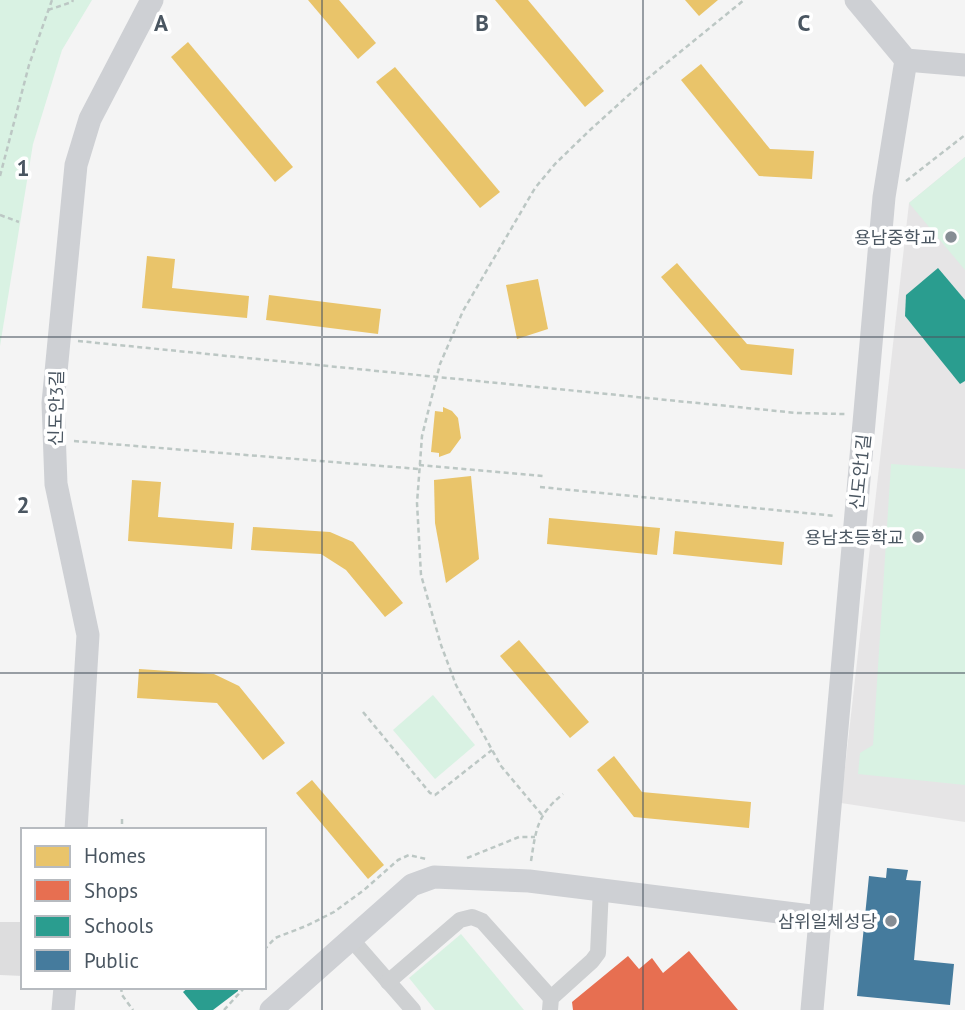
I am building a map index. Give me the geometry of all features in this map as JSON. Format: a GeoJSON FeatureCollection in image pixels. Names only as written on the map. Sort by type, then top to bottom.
{"type":"FeatureCollection","features":[{"type":"Feature","properties":{"kind":"street","name":"신도안3길"},"geometry":{"type":"LineString","coordinates":[[76,828],[88,635],[56,484],[53,403],[76,165],[90,119],[152,0]]}},
{"type":"Feature","properties":{"kind":"street"},"geometry":{"type":"LineString","coordinates":[[856,0],[905,60],[965,65]]}},
{"type":"Feature","properties":{"kind":"street","name":"신도안1길"},"geometry":{"type":"LineString","coordinates":[[813,1010],[819,917],[884,197],[905,60]]}},
{"type":"Feature","properties":{"kind":"street"},"geometry":{"type":"LineString","coordinates":[[271,1010],[412,885],[434,877],[529,881],[601,888],[819,917]]}},
{"type":"Feature","properties":{"kind":"street"},"geometry":{"type":"LineString","coordinates":[[388,982],[460,920],[472,916],[482,921],[550,1004],[598,953],[601,888]]}},
{"type":"Feature","properties":{"kind":"street"},"geometry":{"type":"LineString","coordinates":[[352,940],[412,1010]]}},
{"type":"Feature","properties":{"kind":"street"},"geometry":{"type":"LineString","coordinates":[[63,1010],[65,989]]}},
{"type":"Feature","properties":{"kind":"path"},"geometry":{"type":"LineString","coordinates":[[0,176],[29,65],[52,0]]}},
{"type":"Feature","properties":{"kind":"path"},"geometry":{"type":"LineString","coordinates":[[48,10],[73,0]]}},
{"type":"Feature","properties":{"kind":"path"},"geometry":{"type":"LineString","coordinates":[[542,815],[501,766],[456,685],[441,645],[421,575],[417,503],[419,467],[422,436],[440,363],[463,311],[535,188],[555,164],[598,123],[744,0]]}},
{"type":"Feature","properties":{"kind":"path"},"geometry":{"type":"LineString","coordinates":[[884,197],[965,135]]}},
{"type":"Feature","properties":{"kind":"path"},"geometry":{"type":"LineString","coordinates":[[0,215],[19,222]]}},
{"type":"Feature","properties":{"kind":"path"},"geometry":{"type":"LineString","coordinates":[[60,339],[797,413],[865,414]]}},
{"type":"Feature","properties":{"kind":"path"},"geometry":{"type":"LineString","coordinates":[[55,439],[543,475]]}},
{"type":"Feature","properties":{"kind":"path"},"geometry":{"type":"LineString","coordinates":[[540,486],[855,518]]}},
{"type":"Feature","properties":{"kind":"path"},"geometry":{"type":"LineString","coordinates":[[363,712],[430,793],[435,795],[492,750]]}},
{"type":"Feature","properties":{"kind":"path"},"geometry":{"type":"LineString","coordinates":[[529,881],[535,837],[542,815],[563,794]]}},
{"type":"Feature","properties":{"kind":"path"},"geometry":{"type":"LineString","coordinates":[[122,819],[122,828]]}},
{"type":"Feature","properties":{"kind":"path"},"geometry":{"type":"LineString","coordinates":[[121,989],[122,995],[133,1010]]}},
{"type":"Feature","properties":{"kind":"path"},"geometry":{"type":"LineString","coordinates":[[224,1010],[243,989]]}},
{"type":"Feature","properties":{"kind":"shaded area","name":"용남초등학교"},"geometry":{"type":"Polygon","coordinates":[[[965,157],[965,822],[841,803],[909,203],[965,157]]]}},
{"type":"Feature","properties":{"kind":"green space"},"geometry":{"type":"Polygon","coordinates":[[[0,0],[92,0],[62,50],[33,144],[0,346],[0,0]]]}},
{"type":"Feature","properties":{"kind":"green space","name":"용남중학교"},"geometry":{"type":"Polygon","coordinates":[[[965,157],[965,270],[909,203],[965,157]]]}},
{"type":"Feature","properties":{"kind":"green space"},"geometry":{"type":"Polygon","coordinates":[[[891,464],[965,469],[965,785],[858,774],[860,753],[873,745],[891,464]]]}},
{"type":"Feature","properties":{"kind":"green space"},"geometry":{"type":"Polygon","coordinates":[[[433,695],[475,745],[435,779],[393,730],[433,695]]]}},
{"type":"Feature","properties":{"kind":"green space"},"geometry":{"type":"Polygon","coordinates":[[[461,934],[524,1010],[435,1010],[409,978],[461,934]]]}},
{"type":"Feature","properties":{"kind":"building: Homes"},"geometry":{"type":"Polygon","coordinates":[[[308,0],[339,0],[376,43],[358,59],[308,0]]]}},
{"type":"Feature","properties":{"kind":"building: Homes"},"geometry":{"type":"Polygon","coordinates":[[[495,0],[528,0],[604,91],[585,107],[495,0]]]}},
{"type":"Feature","properties":{"kind":"building: Homes"},"geometry":{"type":"Polygon","coordinates":[[[685,0],[718,0],[699,16],[685,0]]]}},
{"type":"Feature","properties":{"kind":"building: Homes"},"geometry":{"type":"Polygon","coordinates":[[[188,42],[293,167],[275,182],[171,57],[188,42]]]}},
{"type":"Feature","properties":{"kind":"building: Homes"},"geometry":{"type":"Polygon","coordinates":[[[701,64],[770,149],[814,151],[812,179],[759,176],[681,80],[701,64]]]}},
{"type":"Feature","properties":{"kind":"building: Homes"},"geometry":{"type":"Polygon","coordinates":[[[395,67],[500,192],[480,208],[376,82],[395,67]]]}},
{"type":"Feature","properties":{"kind":"building: Homes"},"geometry":{"type":"Polygon","coordinates":[[[147,256],[175,259],[172,288],[249,296],[247,318],[142,308],[147,256]]]}},
{"type":"Feature","properties":{"kind":"building: Homes"},"geometry":{"type":"Polygon","coordinates":[[[677,263],[747,344],[794,349],[792,375],[741,370],[661,277],[677,263]]]}},
{"type":"Feature","properties":{"kind":"building: Homes"},"geometry":{"type":"Polygon","coordinates":[[[538,279],[548,329],[517,339],[506,285],[538,279]]]}},
{"type":"Feature","properties":{"kind":"building: Homes"},"geometry":{"type":"Polygon","coordinates":[[[269,295],[381,309],[378,334],[266,320],[269,295]]]}},
{"type":"Feature","properties":{"kind":"building: Homes"},"geometry":{"type":"Polygon","coordinates":[[[443,407],[458,418],[461,438],[450,453],[439,457],[439,453],[431,452],[435,411],[443,412],[443,407]]]}},
{"type":"Feature","properties":{"kind":"building: Homes"},"geometry":{"type":"Polygon","coordinates":[[[471,476],[479,559],[446,583],[435,523],[434,480],[471,476]]]}},
{"type":"Feature","properties":{"kind":"building: Homes"},"geometry":{"type":"Polygon","coordinates":[[[132,480],[161,482],[158,517],[234,523],[232,549],[128,541],[132,480]]]}},
{"type":"Feature","properties":{"kind":"building: Homes"},"geometry":{"type":"Polygon","coordinates":[[[549,518],[660,528],[657,555],[547,544],[549,518]]]}},
{"type":"Feature","properties":{"kind":"building: Homes"},"geometry":{"type":"Polygon","coordinates":[[[253,527],[330,532],[353,542],[403,603],[385,617],[346,570],[321,554],[251,550],[253,527]]]}},
{"type":"Feature","properties":{"kind":"building: Homes"},"geometry":{"type":"Polygon","coordinates":[[[675,531],[784,542],[782,565],[673,554],[675,531]]]}},
{"type":"Feature","properties":{"kind":"building: Homes"},"geometry":{"type":"Polygon","coordinates":[[[519,640],[589,722],[570,738],[500,656],[519,640]]]}},
{"type":"Feature","properties":{"kind":"building: Homes"},"geometry":{"type":"Polygon","coordinates":[[[139,669],[214,674],[239,686],[285,743],[263,760],[217,703],[137,698],[139,669]]]}},
{"type":"Feature","properties":{"kind":"building: Homes"},"geometry":{"type":"Polygon","coordinates":[[[614,756],[642,792],[751,802],[749,828],[634,817],[597,770],[614,756]]]}},
{"type":"Feature","properties":{"kind":"building: Homes"},"geometry":{"type":"Polygon","coordinates":[[[312,780],[384,865],[368,879],[296,793],[312,780]]]}},
{"type":"Feature","properties":{"kind":"building: Shops"},"geometry":{"type":"Polygon","coordinates":[[[689,951],[738,1010],[573,1010],[572,1002],[628,956],[639,969],[652,958],[663,973],[689,951]]]}},
{"type":"Feature","properties":{"kind":"building: Schools"},"geometry":{"type":"Polygon","coordinates":[[[938,268],[965,300],[965,381],[960,384],[905,316],[906,295],[938,268]]]}},
{"type":"Feature","properties":{"kind":"building: Schools"},"geometry":{"type":"Polygon","coordinates":[[[187,989],[238,989],[213,1010],[198,1010],[183,992],[187,989]]]}},
{"type":"Feature","properties":{"kind":"building: Public","name":"삼위일체성당"},"geometry":{"type":"Polygon","coordinates":[[[887,868],[908,870],[906,880],[921,881],[914,960],[954,964],[950,1005],[857,996],[869,876],[886,878],[887,868]]]}},
{"type":"Feature","properties":{"kind":"building: Other"},"geometry":{"type":"Polygon","coordinates":[[[0,922],[21,922],[21,976],[0,975],[0,922]]]}},
{"type":"Feature","properties":{"kind":"place","name":"용남중학교"},"geometry":{"type":"Point","coordinates":[951,237]}},
{"type":"Feature","properties":{"kind":"place","name":"용남초등학교"},"geometry":{"type":"Point","coordinates":[918,537]}},
{"type":"Feature","properties":{"kind":"place","name":"삼위일체성당"},"geometry":{"type":"Point","coordinates":[891,921]}}]}
